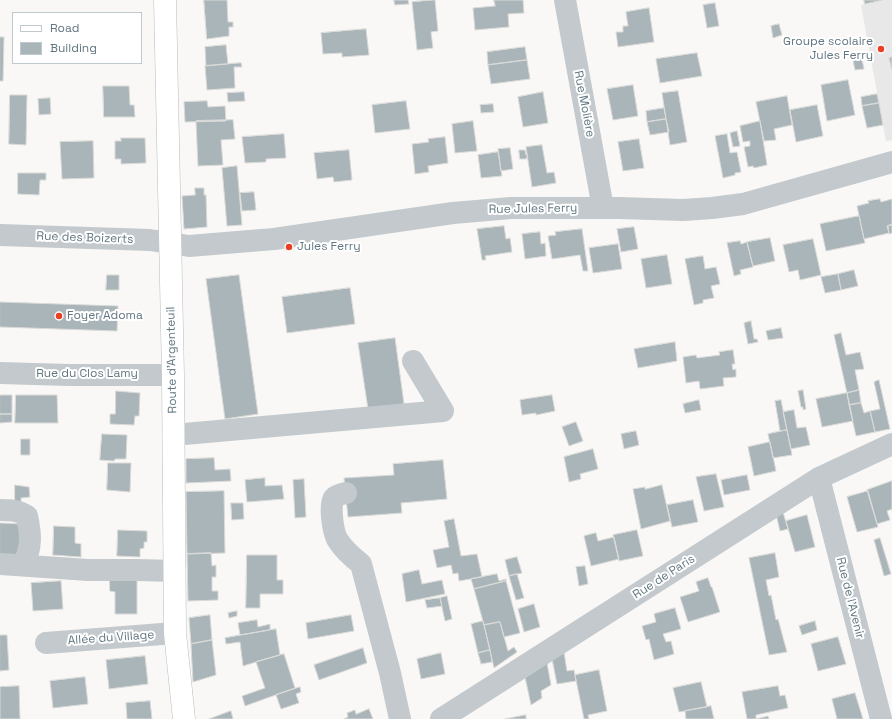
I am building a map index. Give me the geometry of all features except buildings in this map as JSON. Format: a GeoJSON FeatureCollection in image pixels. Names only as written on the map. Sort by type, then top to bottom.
{"type":"FeatureCollection","features":[{"type":"Feature","properties":{"kind":"main road","name":"Route d'Argenteuil"},"geometry":{"type":"LineString","coordinates":[[165,0],[173,375],[176,633],[184,719]]}},
{"type":"Feature","properties":{"kind":"street","name":"Rue Molière"},"geometry":{"type":"LineString","coordinates":[[565,0],[603,208]]}},
{"type":"Feature","properties":{"kind":"street","name":"Rue Jules Ferry"},"geometry":{"type":"LineString","coordinates":[[170,244],[189,246],[274,239],[452,213],[504,208],[683,210],[727,207],[743,204],[892,162]]}},
{"type":"Feature","properties":{"kind":"street","name":"Rue des Boizerts"},"geometry":{"type":"LineString","coordinates":[[0,235],[150,240],[170,244]]}},
{"type":"Feature","properties":{"kind":"street"},"geometry":{"type":"LineString","coordinates":[[173,435],[443,411],[413,361]]}},
{"type":"Feature","properties":{"kind":"street","name":"Rue du Clos Lamy"},"geometry":{"type":"LineString","coordinates":[[0,373],[69,375],[173,375]]}},
{"type":"Feature","properties":{"kind":"street","name":"Rue de Paris"},"geometry":{"type":"LineString","coordinates":[[441,719],[819,478],[892,444]]}},
{"type":"Feature","properties":{"kind":"street","name":"Rue de l'Avenir"},"geometry":{"type":"LineString","coordinates":[[819,478],[881,719]]}},
{"type":"Feature","properties":{"kind":"street"},"geometry":{"type":"LineString","coordinates":[[346,493],[338,495],[334,499],[331,506],[336,538],[348,554],[361,564],[390,673],[400,719]]}},
{"type":"Feature","properties":{"kind":"street"},"geometry":{"type":"LineString","coordinates":[[0,510],[15,510],[27,516],[30,533],[28,555],[23,565]]}},
{"type":"Feature","properties":{"kind":"street"},"geometry":{"type":"LineString","coordinates":[[0,564],[88,570],[175,571]]}},
{"type":"Feature","properties":{"kind":"street","name":"Allée du Village"},"geometry":{"type":"LineString","coordinates":[[46,642],[176,633]]}},
{"type":"Feature","properties":{"kind":"shaded area","name":"Groupe scolaire Jules Ferry"},"geometry":{"type":"Polygon","coordinates":[[[883,0],[892,0],[892,140],[886,141],[861,5],[883,0]]]}},
{"type":"Feature","properties":{"kind":"place","name":"Groupe scolaire Jules Ferry"},"geometry":{"type":"Point","coordinates":[881,49]}},
{"type":"Feature","properties":{"kind":"place","name":"Jules Ferry"},"geometry":{"type":"Point","coordinates":[289,247]}},
{"type":"Feature","properties":{"kind":"place","name":"Foyer Adoma"},"geometry":{"type":"Point","coordinates":[59,316]}}]}
